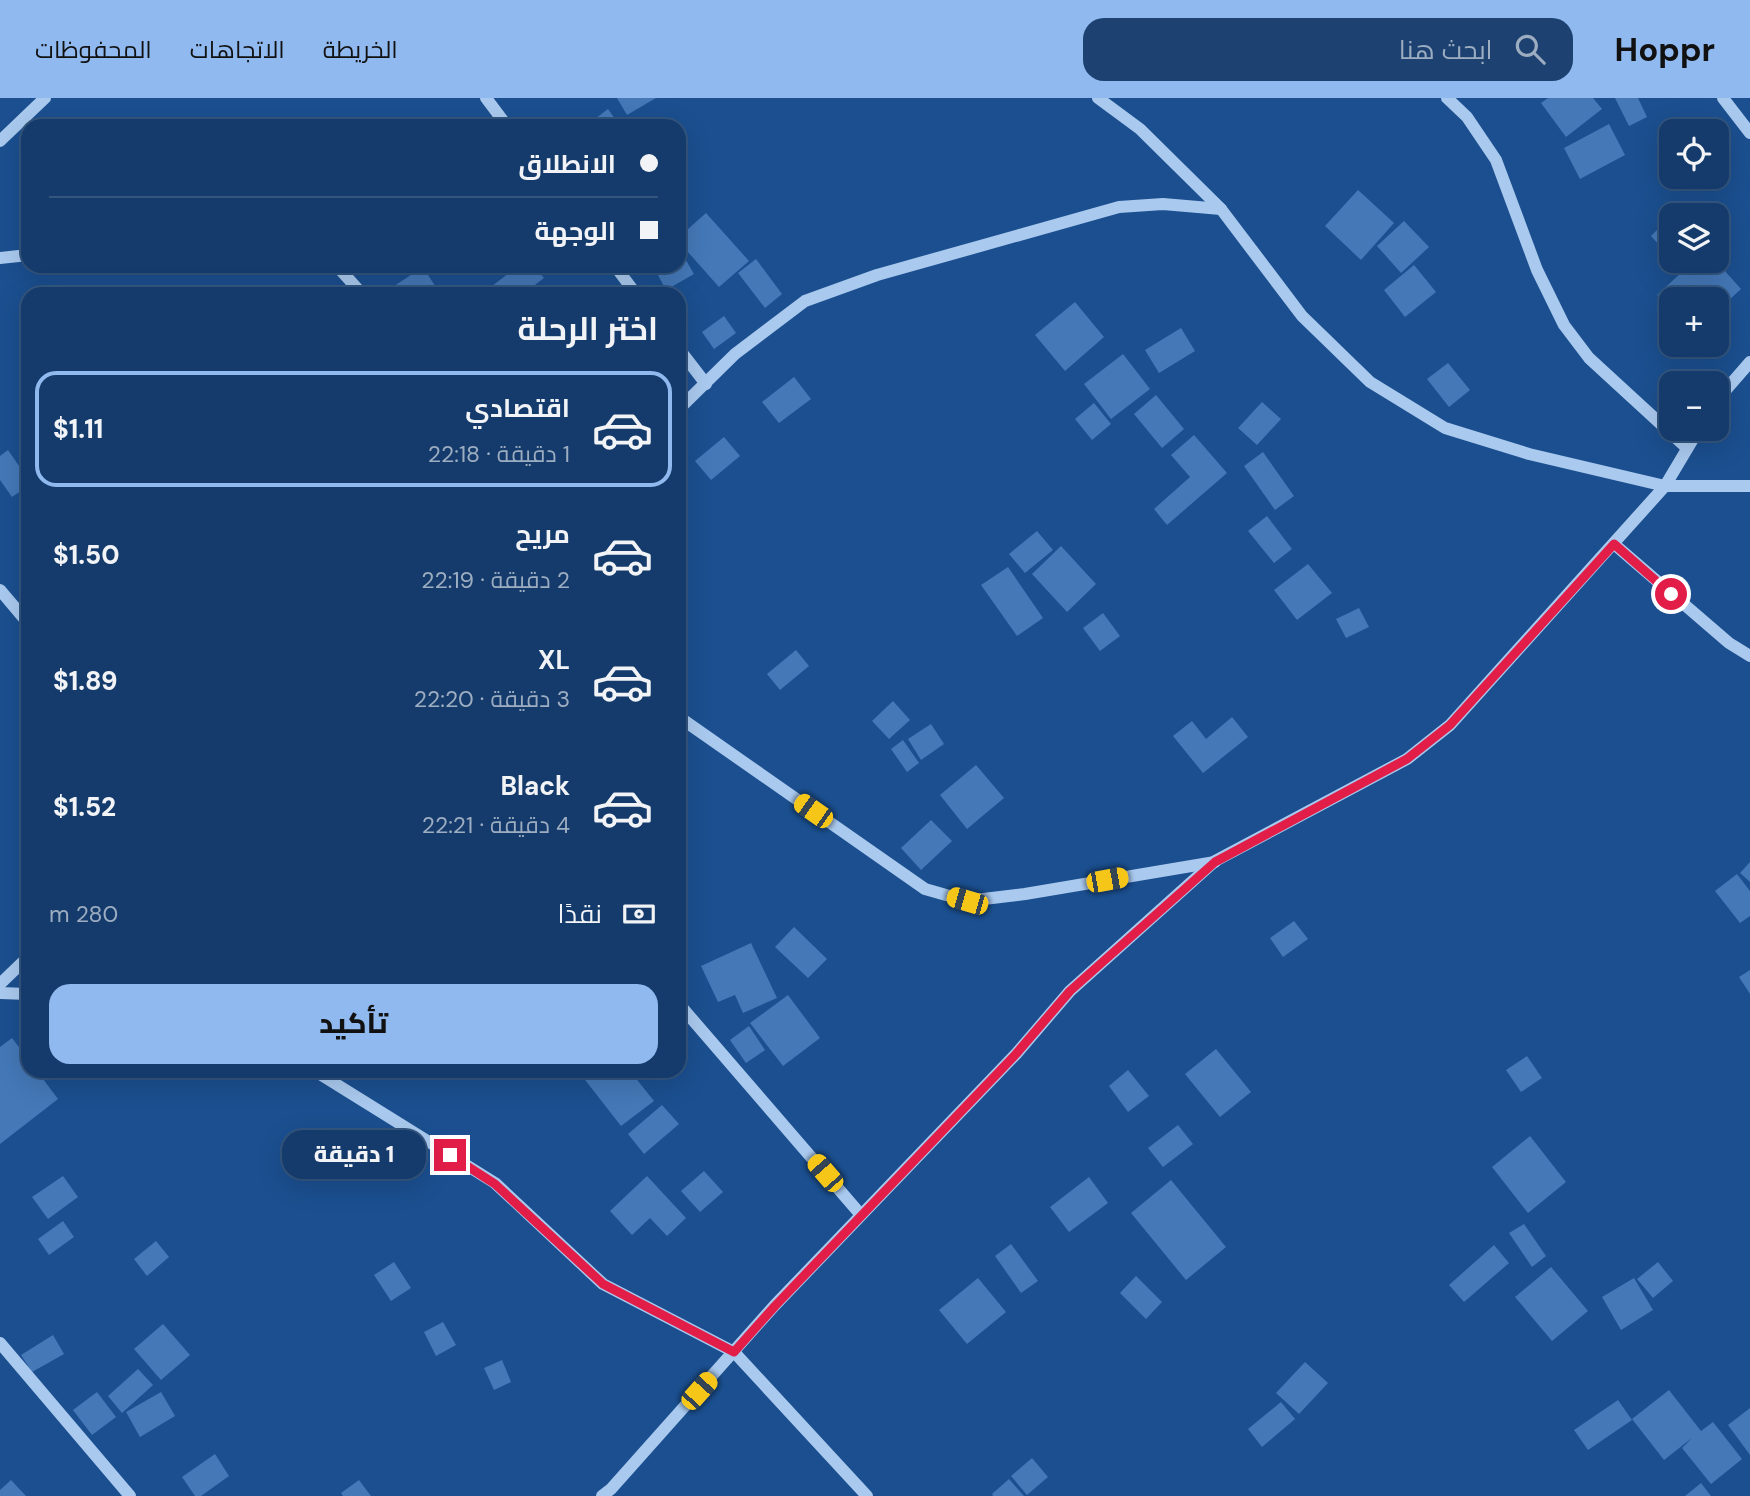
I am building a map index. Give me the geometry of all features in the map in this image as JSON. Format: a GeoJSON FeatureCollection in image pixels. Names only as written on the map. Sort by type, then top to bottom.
{"type":"FeatureCollection","features":[{"type":"Feature","properties":{"kind":"street"},"geometry":{"type":"LineString","coordinates":[[23,119],[45,98]]}},
{"type":"Feature","properties":{"kind":"street"},"geometry":{"type":"LineString","coordinates":[[486,98],[502,119]]}},
{"type":"Feature","properties":{"kind":"street"},"geometry":{"type":"LineString","coordinates":[[1098,98],[1140,129],[1221,209],[1302,316],[1370,382],[1445,428],[1528,454],[1665,486],[1750,486]]}},
{"type":"Feature","properties":{"kind":"street"},"geometry":{"type":"LineString","coordinates":[[1447,98],[1467,117],[1496,160],[1537,270],[1564,325],[1589,358],[1687,448]]}},
{"type":"Feature","properties":{"kind":"street"},"geometry":{"type":"LineString","coordinates":[[1723,98],[1750,132]]}},
{"type":"Feature","properties":{"kind":"street"},"geometry":{"type":"LineString","coordinates":[[0,141],[21,121]]}},
{"type":"Feature","properties":{"kind":"street"},"geometry":{"type":"LineString","coordinates":[[686,403],[735,354],[805,301],[877,275],[1119,207],[1163,204],[1221,209]]}},
{"type":"Feature","properties":{"kind":"street"},"geometry":{"type":"LineString","coordinates":[[0,258],[21,256]]}},
{"type":"Feature","properties":{"kind":"street"},"geometry":{"type":"LineString","coordinates":[[343,273],[356,287]]}},
{"type":"Feature","properties":{"kind":"street"},"geometry":{"type":"LineString","coordinates":[[686,358],[706,384]]}},
{"type":"Feature","properties":{"kind":"street"},"geometry":{"type":"LineString","coordinates":[[1729,386],[1750,362]]}},
{"type":"Feature","properties":{"kind":"street"},"geometry":{"type":"LineString","coordinates":[[602,1496],[775,1306],[1016,1054],[1070,991],[1215,862],[1407,759],[1450,725],[1665,486],[1691,441]]}},
{"type":"Feature","properties":{"kind":"street"},"geometry":{"type":"LineString","coordinates":[[1614,544],[1729,643],[1750,656]]}},
{"type":"Feature","properties":{"kind":"street"},"geometry":{"type":"LineString","coordinates":[[0,590],[21,615]]}},
{"type":"Feature","properties":{"kind":"street"},"geometry":{"type":"LineString","coordinates":[[686,722],[925,888],[967,901],[1215,862]]}},
{"type":"Feature","properties":{"kind":"street"},"geometry":{"type":"LineString","coordinates":[[0,984],[21,964]]}},
{"type":"Feature","properties":{"kind":"street"},"geometry":{"type":"LineString","coordinates":[[0,993],[21,994]]}},
{"type":"Feature","properties":{"kind":"street"},"geometry":{"type":"LineString","coordinates":[[686,1012],[861,1215]]}},
{"type":"Feature","properties":{"kind":"street"},"geometry":{"type":"LineString","coordinates":[[326,1078],[495,1184],[603,1284],[734,1352],[867,1496]]}},
{"type":"Feature","properties":{"kind":"street"},"geometry":{"type":"LineString","coordinates":[[0,1343],[130,1496]]}},
{"type":"Feature","properties":{"kind":"building"},"geometry":{"type":"Polygon","coordinates":[[[617,98],[656,98],[627,115],[617,98]]]}},
{"type":"Feature","properties":{"kind":"building"},"geometry":{"type":"Polygon","coordinates":[[[1548,98],[1593,98],[1602,109],[1566,137],[1541,103],[1548,98]]]}},
{"type":"Feature","properties":{"kind":"building"},"geometry":{"type":"Polygon","coordinates":[[[1615,98],[1638,98],[1647,117],[1629,126],[1615,98]]]}},
{"type":"Feature","properties":{"kind":"building"},"geometry":{"type":"Polygon","coordinates":[[[608,109],[615,119],[595,119],[608,109]]]}},
{"type":"Feature","properties":{"kind":"building"},"geometry":{"type":"Polygon","coordinates":[[[1609,124],[1625,155],[1580,179],[1564,148],[1609,124]]]}},
{"type":"Feature","properties":{"kind":"building"},"geometry":{"type":"Polygon","coordinates":[[[1358,190],[1394,223],[1361,260],[1325,226],[1358,190]]]}},
{"type":"Feature","properties":{"kind":"building"},"geometry":{"type":"Polygon","coordinates":[[[706,213],[749,261],[719,287],[686,250],[686,231],[706,213]]]}},
{"type":"Feature","properties":{"kind":"building"},"geometry":{"type":"Polygon","coordinates":[[[1404,221],[1429,247],[1401,273],[1377,246],[1404,221]]]}},
{"type":"Feature","properties":{"kind":"building"},"geometry":{"type":"Polygon","coordinates":[[[1659,228],[1659,245],[1651,236],[1659,228]]]}},
{"type":"Feature","properties":{"kind":"building"},"geometry":{"type":"Polygon","coordinates":[[[756,259],[782,294],[765,308],[738,273],[756,259]]]}},
{"type":"Feature","properties":{"kind":"building"},"geometry":{"type":"Polygon","coordinates":[[[686,260],[694,274],[671,287],[664,287],[657,273],[686,273],[686,260]]]}},
{"type":"Feature","properties":{"kind":"building"},"geometry":{"type":"Polygon","coordinates":[[[1414,265],[1436,292],[1405,317],[1384,290],[1414,265]]]}},
{"type":"Feature","properties":{"kind":"building"},"geometry":{"type":"Polygon","coordinates":[[[414,273],[427,273],[436,287],[393,287],[414,273]]]}},
{"type":"Feature","properties":{"kind":"building"},"geometry":{"type":"Polygon","coordinates":[[[509,273],[540,273],[544,278],[532,287],[492,286],[509,273]]]}},
{"type":"Feature","properties":{"kind":"building"},"geometry":{"type":"Polygon","coordinates":[[[1681,273],[1727,273],[1741,289],[1729,300],[1729,287],[1666,287],[1681,273]]]}},
{"type":"Feature","properties":{"kind":"building"},"geometry":{"type":"Polygon","coordinates":[[[1075,302],[1104,337],[1065,371],[1035,335],[1075,302]]]}},
{"type":"Feature","properties":{"kind":"building"},"geometry":{"type":"Polygon","coordinates":[[[724,316],[736,333],[714,349],[702,332],[724,316]]]}},
{"type":"Feature","properties":{"kind":"building"},"geometry":{"type":"Polygon","coordinates":[[[1181,328],[1195,351],[1159,373],[1145,350],[1181,328]]]}},
{"type":"Feature","properties":{"kind":"building"},"geometry":{"type":"Polygon","coordinates":[[[1123,354],[1150,389],[1111,419],[1084,384],[1123,354]]]}},
{"type":"Feature","properties":{"kind":"building"},"geometry":{"type":"Polygon","coordinates":[[[1448,363],[1470,390],[1449,407],[1427,379],[1448,363]]]}},
{"type":"Feature","properties":{"kind":"building"},"geometry":{"type":"Polygon","coordinates":[[[794,377],[811,399],[779,423],[762,402],[794,377]]]}},
{"type":"Feature","properties":{"kind":"building"},"geometry":{"type":"Polygon","coordinates":[[[1156,395],[1184,429],[1162,448],[1134,414],[1156,395]]]}},
{"type":"Feature","properties":{"kind":"building"},"geometry":{"type":"Polygon","coordinates":[[[1262,402],[1281,419],[1257,445],[1238,428],[1262,402]]]}},
{"type":"Feature","properties":{"kind":"building"},"geometry":{"type":"Polygon","coordinates":[[[1094,403],[1111,424],[1092,440],[1075,419],[1094,403]]]}},
{"type":"Feature","properties":{"kind":"building"},"geometry":{"type":"Polygon","coordinates":[[[1194,435],[1227,473],[1167,525],[1154,509],[1190,477],[1171,455],[1194,435]]]}},
{"type":"Feature","properties":{"kind":"building"},"geometry":{"type":"Polygon","coordinates":[[[724,437],[740,456],[711,480],[695,461],[724,437]]]}},
{"type":"Feature","properties":{"kind":"building"},"geometry":{"type":"Polygon","coordinates":[[[8,450],[21,469],[21,491],[12,497],[0,480],[0,456],[8,450]]]}},
{"type":"Feature","properties":{"kind":"building"},"geometry":{"type":"Polygon","coordinates":[[[1263,452],[1294,496],[1275,510],[1244,466],[1263,452]]]}},
{"type":"Feature","properties":{"kind":"building"},"geometry":{"type":"Polygon","coordinates":[[[1267,516],[1292,549],[1274,563],[1248,531],[1267,516]]]}},
{"type":"Feature","properties":{"kind":"building"},"geometry":{"type":"Polygon","coordinates":[[[1037,531],[1053,550],[1025,573],[1009,554],[1037,531]]]}},
{"type":"Feature","properties":{"kind":"building"},"geometry":{"type":"Polygon","coordinates":[[[1061,546],[1096,584],[1067,612],[1032,574],[1061,546]]]}},
{"type":"Feature","properties":{"kind":"building"},"geometry":{"type":"Polygon","coordinates":[[[1308,564],[1332,593],[1297,620],[1274,590],[1308,564]]]}},
{"type":"Feature","properties":{"kind":"building"},"geometry":{"type":"Polygon","coordinates":[[[1008,567],[1043,618],[1017,636],[981,585],[1008,567]]]}},
{"type":"Feature","properties":{"kind":"building"},"geometry":{"type":"Polygon","coordinates":[[[1359,608],[1369,627],[1346,638],[1336,619],[1359,608]]]}},
{"type":"Feature","properties":{"kind":"building"},"geometry":{"type":"Polygon","coordinates":[[[1103,613],[1120,636],[1100,651],[1083,628],[1103,613]]]}},
{"type":"Feature","properties":{"kind":"building"},"geometry":{"type":"Polygon","coordinates":[[[796,650],[809,666],[780,690],[767,674],[796,650]]]}},
{"type":"Feature","properties":{"kind":"building"},"geometry":{"type":"Polygon","coordinates":[[[893,701],[910,720],[889,739],[872,721],[893,701]]]}},
{"type":"Feature","properties":{"kind":"building"},"geometry":{"type":"Polygon","coordinates":[[[1232,717],[1248,737],[1203,773],[1173,736],[1192,721],[1206,739],[1232,717]]]}},
{"type":"Feature","properties":{"kind":"building"},"geometry":{"type":"Polygon","coordinates":[[[931,724],[944,744],[921,760],[908,739],[931,724]]]}},
{"type":"Feature","properties":{"kind":"building"},"geometry":{"type":"Polygon","coordinates":[[[903,740],[919,763],[907,772],[891,749],[903,740]]]}},
{"type":"Feature","properties":{"kind":"building"},"geometry":{"type":"Polygon","coordinates":[[[976,765],[1004,798],[967,829],[940,795],[976,765]]]}},
{"type":"Feature","properties":{"kind":"building"},"geometry":{"type":"Polygon","coordinates":[[[931,820],[952,841],[921,870],[901,848],[931,820]]]}},
{"type":"Feature","properties":{"kind":"building"},"geometry":{"type":"Polygon","coordinates":[[[1750,862],[1750,882],[1740,873],[1750,862]]]}},
{"type":"Feature","properties":{"kind":"building"},"geometry":{"type":"Polygon","coordinates":[[[1737,874],[1750,891],[1750,916],[1740,923],[1715,891],[1737,874]]]}},
{"type":"Feature","properties":{"kind":"building"},"geometry":{"type":"Polygon","coordinates":[[[1294,921],[1308,939],[1283,957],[1270,938],[1294,921]]]}},
{"type":"Feature","properties":{"kind":"building"},"geometry":{"type":"Polygon","coordinates":[[[794,927],[827,959],[808,978],[775,947],[794,927]]]}},
{"type":"Feature","properties":{"kind":"building"},"geometry":{"type":"Polygon","coordinates":[[[751,943],[777,998],[743,1013],[735,995],[718,1002],[701,966],[751,943]]]}},
{"type":"Feature","properties":{"kind":"building"},"geometry":{"type":"Polygon","coordinates":[[[1750,970],[1750,994],[1739,977],[1750,970]]]}},
{"type":"Feature","properties":{"kind":"building"},"geometry":{"type":"Polygon","coordinates":[[[788,995],[820,1038],[783,1066],[750,1023],[788,995]]]}},
{"type":"Feature","properties":{"kind":"building"},"geometry":{"type":"Polygon","coordinates":[[[749,1026],[765,1050],[746,1063],[730,1040],[749,1026]]]}},
{"type":"Feature","properties":{"kind":"building"},"geometry":{"type":"Polygon","coordinates":[[[12,1038],[21,1050],[21,1078],[42,1078],[58,1099],[0,1144],[0,1047],[12,1038]]]}},
{"type":"Feature","properties":{"kind":"building"},"geometry":{"type":"Polygon","coordinates":[[[1216,1049],[1251,1092],[1220,1117],[1185,1074],[1216,1049]]]}},
{"type":"Feature","properties":{"kind":"building"},"geometry":{"type":"Polygon","coordinates":[[[1527,1056],[1542,1078],[1521,1092],[1506,1070],[1527,1056]]]}},
{"type":"Feature","properties":{"kind":"building"},"geometry":{"type":"Polygon","coordinates":[[[1128,1070],[1149,1096],[1128,1112],[1109,1086],[1128,1070]]]}},
{"type":"Feature","properties":{"kind":"building"},"geometry":{"type":"Polygon","coordinates":[[[584,1078],[636,1078],[654,1101],[621,1126],[584,1078]]]}},
{"type":"Feature","properties":{"kind":"building"},"geometry":{"type":"Polygon","coordinates":[[[662,1105],[679,1124],[644,1154],[628,1134],[662,1105]]]}},
{"type":"Feature","properties":{"kind":"building"},"geometry":{"type":"Polygon","coordinates":[[[1178,1125],[1193,1144],[1163,1167],[1148,1148],[1178,1125]]]}},
{"type":"Feature","properties":{"kind":"building"},"geometry":{"type":"Polygon","coordinates":[[[1530,1136],[1566,1182],[1528,1213],[1492,1167],[1530,1136]]]}},
{"type":"Feature","properties":{"kind":"building"},"geometry":{"type":"Polygon","coordinates":[[[704,1171],[723,1192],[700,1212],[681,1191],[704,1171]]]}},
{"type":"Feature","properties":{"kind":"building"},"geometry":{"type":"Polygon","coordinates":[[[63,1176],[78,1197],[48,1219],[32,1197],[63,1176]]]}},
{"type":"Feature","properties":{"kind":"building"},"geometry":{"type":"Polygon","coordinates":[[[647,1176],[686,1218],[667,1236],[650,1218],[632,1235],[610,1211],[647,1176]]]}},
{"type":"Feature","properties":{"kind":"building"},"geometry":{"type":"Polygon","coordinates":[[[1089,1177],[1108,1203],[1069,1232],[1050,1207],[1089,1177]]]}},
{"type":"Feature","properties":{"kind":"building"},"geometry":{"type":"Polygon","coordinates":[[[1171,1180],[1226,1247],[1186,1280],[1131,1213],[1171,1180]]]}},
{"type":"Feature","properties":{"kind":"building"},"geometry":{"type":"Polygon","coordinates":[[[63,1221],[74,1237],[49,1255],[38,1239],[63,1221]]]}},
{"type":"Feature","properties":{"kind":"building"},"geometry":{"type":"Polygon","coordinates":[[[1524,1224],[1546,1256],[1532,1267],[1509,1233],[1524,1224]]]}},
{"type":"Feature","properties":{"kind":"building"},"geometry":{"type":"Polygon","coordinates":[[[156,1241],[169,1257],[147,1276],[134,1259],[156,1241]]]}},
{"type":"Feature","properties":{"kind":"building"},"geometry":{"type":"Polygon","coordinates":[[[1011,1244],[1038,1281],[1021,1293],[995,1256],[1011,1244]]]}},
{"type":"Feature","properties":{"kind":"building"},"geometry":{"type":"Polygon","coordinates":[[[1494,1245],[1509,1263],[1464,1302],[1449,1285],[1494,1245]]]}},
{"type":"Feature","properties":{"kind":"building"},"geometry":{"type":"Polygon","coordinates":[[[394,1262],[411,1288],[391,1301],[374,1275],[394,1262]]]}},
{"type":"Feature","properties":{"kind":"building"},"geometry":{"type":"Polygon","coordinates":[[[1658,1262],[1673,1281],[1653,1298],[1637,1279],[1658,1262]]]}},
{"type":"Feature","properties":{"kind":"building"},"geometry":{"type":"Polygon","coordinates":[[[1551,1267],[1588,1311],[1552,1341],[1515,1297],[1551,1267]]]}},
{"type":"Feature","properties":{"kind":"building"},"geometry":{"type":"Polygon","coordinates":[[[1136,1276],[1162,1302],[1146,1319],[1120,1293],[1136,1276]]]}},
{"type":"Feature","properties":{"kind":"building"},"geometry":{"type":"Polygon","coordinates":[[[978,1278],[1006,1312],[967,1344],[939,1310],[978,1278]]]}},
{"type":"Feature","properties":{"kind":"building"},"geometry":{"type":"Polygon","coordinates":[[[1634,1278],[1653,1310],[1621,1330],[1602,1297],[1634,1278]]]}},
{"type":"Feature","properties":{"kind":"building"},"geometry":{"type":"Polygon","coordinates":[[[443,1322],[456,1345],[436,1356],[424,1332],[443,1322]]]}},
{"type":"Feature","properties":{"kind":"building"},"geometry":{"type":"Polygon","coordinates":[[[163,1324],[190,1355],[161,1380],[134,1349],[163,1324]]]}},
{"type":"Feature","properties":{"kind":"building"},"geometry":{"type":"Polygon","coordinates":[[[53,1335],[64,1354],[32,1372],[21,1355],[53,1335]]]}},
{"type":"Feature","properties":{"kind":"building"},"geometry":{"type":"Polygon","coordinates":[[[502,1360],[511,1382],[494,1390],[484,1368],[502,1360]]]}},
{"type":"Feature","properties":{"kind":"building"},"geometry":{"type":"Polygon","coordinates":[[[1305,1362],[1328,1383],[1299,1414],[1276,1393],[1305,1362]]]}},
{"type":"Feature","properties":{"kind":"building"},"geometry":{"type":"Polygon","coordinates":[[[138,1369],[153,1385],[122,1413],[108,1396],[138,1369]]]}},
{"type":"Feature","properties":{"kind":"building"},"geometry":{"type":"Polygon","coordinates":[[[1669,1390],[1701,1431],[1713,1422],[1742,1459],[1711,1484],[1682,1448],[1692,1438],[1664,1460],[1632,1419],[1669,1390]]]}},
{"type":"Feature","properties":{"kind":"building"},"geometry":{"type":"Polygon","coordinates":[[[97,1392],[116,1417],[92,1435],[73,1410],[97,1392]]]}},
{"type":"Feature","properties":{"kind":"building"},"geometry":{"type":"Polygon","coordinates":[[[161,1392],[175,1416],[140,1437],[126,1412],[161,1392]]]}},
{"type":"Feature","properties":{"kind":"building"},"geometry":{"type":"Polygon","coordinates":[[[1618,1400],[1632,1420],[1588,1450],[1574,1430],[1618,1400]]]}},
{"type":"Feature","properties":{"kind":"building"},"geometry":{"type":"Polygon","coordinates":[[[1281,1402],[1295,1419],[1262,1447],[1248,1429],[1281,1402]]]}},
{"type":"Feature","properties":{"kind":"building"},"geometry":{"type":"Polygon","coordinates":[[[1750,1408],[1750,1455],[1728,1425],[1750,1408]]]}},
{"type":"Feature","properties":{"kind":"building"},"geometry":{"type":"Polygon","coordinates":[[[215,1454],[229,1476],[201,1496],[195,1496],[182,1477],[215,1454]]]}},
{"type":"Feature","properties":{"kind":"building"},"geometry":{"type":"Polygon","coordinates":[[[1032,1458],[1048,1477],[1027,1495],[1011,1476],[1032,1458]]]}},
{"type":"Feature","properties":{"kind":"building"},"geometry":{"type":"Polygon","coordinates":[[[1009,1479],[1024,1496],[993,1496],[992,1494],[1009,1479]]]}},
{"type":"Feature","properties":{"kind":"building"},"geometry":{"type":"Polygon","coordinates":[[[11,1480],[26,1496],[0,1496],[0,1490],[11,1480]]]}},
{"type":"Feature","properties":{"kind":"building"},"geometry":{"type":"Polygon","coordinates":[[[359,1480],[371,1496],[343,1496],[341,1493],[359,1480]]]}},
{"type":"Feature","properties":{"kind":"building"},"geometry":{"type":"Polygon","coordinates":[[[1701,1483],[1711,1496],[1685,1496],[1701,1483]]]}},
{"type":"Feature","properties":{"kind":"route"},"geometry":{"type":"LineString","coordinates":[[450,1155],[495,1184],[603,1284],[734,1352],[1016,1054],[1070,991],[1215,862],[1407,759],[1450,725],[1614,544],[1671,594]]}}]}
